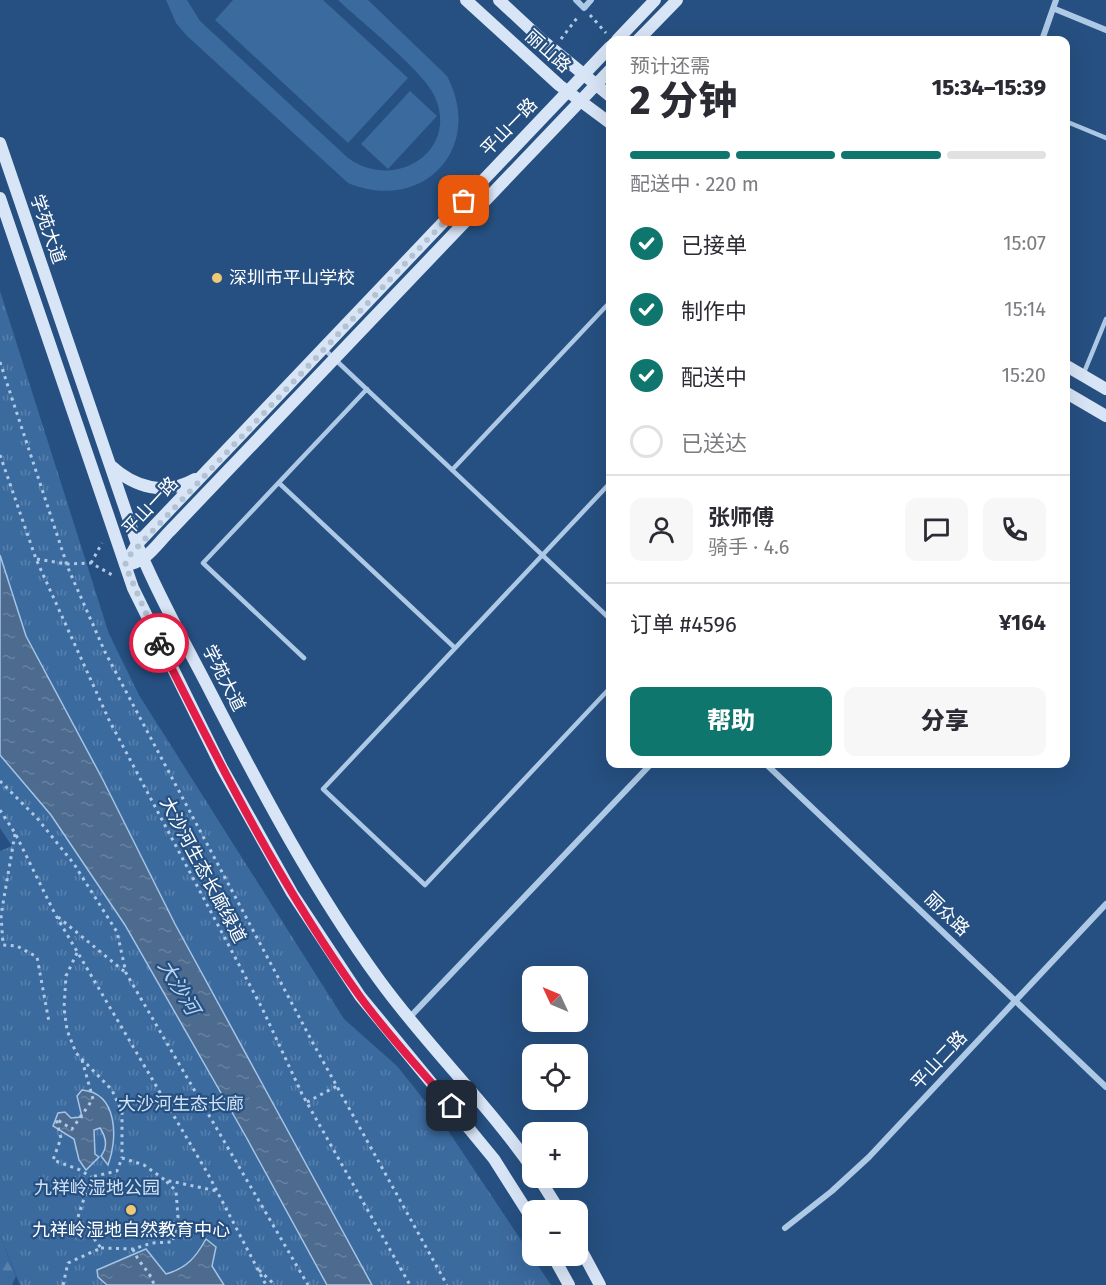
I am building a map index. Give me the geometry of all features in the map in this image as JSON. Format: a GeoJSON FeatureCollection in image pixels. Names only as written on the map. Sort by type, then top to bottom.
{"type":"FeatureCollection","features":[{"type":"Feature","properties":{"kind":"street","name":"丽山路"},"geometry":{"type":"LineString","coordinates":[[466,0],[568,92],[606,120]]}},
{"type":"Feature","properties":{"kind":"street","name":"丽山路"},"geometry":{"type":"LineString","coordinates":[[499,0],[553,50],[606,93]]}},
{"type":"Feature","properties":{"kind":"street"},"geometry":{"type":"LineString","coordinates":[[576,0],[584,8],[591,0]]}},
{"type":"Feature","properties":{"kind":"street"},"geometry":{"type":"LineString","coordinates":[[619,36],[655,0]]}},
{"type":"Feature","properties":{"kind":"street"},"geometry":{"type":"LineString","coordinates":[[642,36],[677,0]]}},
{"type":"Feature","properties":{"kind":"street"},"geometry":{"type":"LineString","coordinates":[[1044,36],[1055,9],[1056,0]]}},
{"type":"Feature","properties":{"kind":"street"},"geometry":{"type":"LineString","coordinates":[[1055,9],[1106,30]]}},
{"type":"Feature","properties":{"kind":"street","name":"平山一路"},"geometry":{"type":"LineString","coordinates":[[125,565],[137,544],[606,51]]}},
{"type":"Feature","properties":{"kind":"street","name":"平山一路"},"geometry":{"type":"LineString","coordinates":[[125,565],[134,564],[143,559],[606,74]]}},
{"type":"Feature","properties":{"kind":"street","name":"学苑大道"},"geometry":{"type":"LineString","coordinates":[[0,143],[137,544],[245,760],[303,864],[358,950],[409,1018],[502,1127],[522,1154]]}},
{"type":"Feature","properties":{"kind":"street","name":"学苑大道"},"geometry":{"type":"LineString","coordinates":[[0,198],[125,565],[145,616],[217,758],[292,893],[360,996],[494,1159],[522,1203]]}},
{"type":"Feature","properties":{"kind":"street"},"geometry":{"type":"LineString","coordinates":[[1070,368],[1106,389]]}},
{"type":"Feature","properties":{"kind":"street"},"geometry":{"type":"LineString","coordinates":[[1070,395],[1106,416]]}},
{"type":"Feature","properties":{"kind":"street"},"geometry":{"type":"LineString","coordinates":[[108,464],[128,480],[152,488],[181,486],[206,472]]}},
{"type":"Feature","properties":{"kind":"street"},"geometry":{"type":"LineString","coordinates":[[409,1018],[647,768]]}},
{"type":"Feature","properties":{"kind":"street","name":"丽众路"},"geometry":{"type":"LineString","coordinates":[[770,768],[1106,1087]]}},
{"type":"Feature","properties":{"kind":"street","name":"平山二路"},"geometry":{"type":"LineString","coordinates":[[785,1228],[832,1191],[869,1157],[1106,904]]}},
{"type":"Feature","properties":{"kind":"street"},"geometry":{"type":"LineString","coordinates":[[588,1263],[600,1285]]}},
{"type":"Feature","properties":{"kind":"street"},"geometry":{"type":"LineString","coordinates":[[559,1266],[569,1285]]}},
{"type":"Feature","properties":{"kind":"lane"},"geometry":{"type":"LineString","coordinates":[[1070,123],[1106,138]]}},
{"type":"Feature","properties":{"kind":"lane"},"geometry":{"type":"LineString","coordinates":[[453,470],[606,306]]}},
{"type":"Feature","properties":{"kind":"lane"},"geometry":{"type":"LineString","coordinates":[[1082,375],[1106,320]]}},
{"type":"Feature","properties":{"kind":"lane"},"geometry":{"type":"LineString","coordinates":[[324,349],[606,615]]}},
{"type":"Feature","properties":{"kind":"lane"},"geometry":{"type":"LineString","coordinates":[[304,658],[204,563],[367,389]]}},
{"type":"Feature","properties":{"kind":"lane"},"geometry":{"type":"LineString","coordinates":[[279,483],[455,648]]}},
{"type":"Feature","properties":{"kind":"lane"},"geometry":{"type":"LineString","coordinates":[[606,487],[323,789],[425,885],[606,692]]}},
{"type":"Feature","properties":{"kind":"path"},"geometry":{"type":"LineString","coordinates":[[553,50],[584,8],[611,36]]}},
{"type":"Feature","properties":{"kind":"path"},"geometry":{"type":"LineString","coordinates":[[0,362],[67,564],[105,652],[337,1086],[447,1285]]}},
{"type":"Feature","properties":{"kind":"path","name":"大沙河生态长廊绿道"},"geometry":{"type":"LineString","coordinates":[[0,455],[36,559],[109,720],[262,1008],[307,1102],[410,1285]]}},
{"type":"Feature","properties":{"kind":"path"},"geometry":{"type":"LineString","coordinates":[[36,559],[67,564],[91,562]]}},
{"type":"Feature","properties":{"kind":"path"},"geometry":{"type":"LineString","coordinates":[[0,781],[37,818],[74,864],[117,932],[126,974],[308,1285]]}},
{"type":"Feature","properties":{"kind":"path"},"geometry":{"type":"LineString","coordinates":[[0,810],[15,832],[55,915],[217,1191],[266,1285]]}},
{"type":"Feature","properties":{"kind":"path"},"geometry":{"type":"LineString","coordinates":[[15,832],[1,915],[3,945],[17,946],[37,957],[49,1023]]}},
{"type":"Feature","properties":{"kind":"path"},"geometry":{"type":"LineString","coordinates":[[55,915],[126,974]]}},
{"type":"Feature","properties":{"kind":"path"},"geometry":{"type":"LineString","coordinates":[[77,953],[66,976],[64,1008],[67,1030],[76,1053],[82,1058],[112,1090],[122,1112],[122,1158],[117,1171],[91,1177],[80,1170],[53,1160],[61,1138],[56,1119],[72,1129],[93,1099],[82,1058]]}},
{"type":"Feature","properties":{"kind":"path"},"geometry":{"type":"LineString","coordinates":[[307,1102],[337,1086]]}},
{"type":"Feature","properties":{"kind":"path"},"geometry":{"type":"LineString","coordinates":[[63,1285],[68,1263],[101,1248],[133,1249],[152,1243],[173,1242],[178,1217],[176,1191],[144,1165],[122,1158]]}},
{"type":"Feature","properties":{"kind":"path"},"geometry":{"type":"LineString","coordinates":[[91,1177],[78,1218],[101,1248]]}},
{"type":"Feature","properties":{"kind":"path"},"geometry":{"type":"LineString","coordinates":[[165,1180],[217,1191]]}},
{"type":"Feature","properties":{"kind":"path"},"geometry":{"type":"LineString","coordinates":[[133,1249],[139,1263],[151,1275],[154,1285]]}},
{"type":"Feature","properties":{"kind":"path"},"geometry":{"type":"LineString","coordinates":[[255,1266],[275,1285]]}},
{"type":"Feature","properties":{"kind":"green space"},"geometry":{"type":"Polygon","coordinates":[[[166,0],[187,0],[200,21],[348,158],[366,167],[385,170],[403,168],[418,160],[430,149],[438,134],[440,117],[435,97],[419,74],[338,0],[368,0],[447,76],[457,103],[458,127],[452,150],[440,168],[422,182],[400,189],[375,190],[348,183],[186,35],[176,23],[166,0]]]}},
{"type":"Feature","properties":{"kind":"green space"},"geometry":{"type":"Polygon","coordinates":[[[233,0],[323,0],[408,78],[348,143],[215,20],[233,0]]]}},
{"type":"Feature","properties":{"kind":"green space"},"geometry":{"type":"Polygon","coordinates":[[[410,91],[437,116],[388,169],[361,144],[410,91]]]}},
{"type":"Feature","properties":{"kind":"green space","name":"大沙河生态长廊"},"geometry":{"type":"Polygon","coordinates":[[[0,291],[109,634],[139,695],[344,1019],[397,1066],[445,1126],[522,1242],[522,1266],[538,1266],[551,1285],[20,1285],[0,1235],[0,851],[12,846],[0,828],[0,291]]]}},
{"type":"Feature","properties":{"kind":"green space"},"geometry":{"type":"Polygon","coordinates":[[[0,1235],[16,1276],[12,1285],[0,1285],[0,1235]]]}},
{"type":"Feature","properties":{"kind":"water","name":"大沙河"},"geometry":{"type":"Polygon","coordinates":[[[0,555],[26,636],[103,780],[175,924],[372,1285],[327,1285],[245,1135],[125,925],[51,815],[0,755],[0,555]]]}},
{"type":"Feature","properties":{"kind":"water"},"geometry":{"type":"Polygon","coordinates":[[[82,1090],[94,1093],[103,1099],[109,1108],[114,1131],[108,1165],[101,1156],[105,1146],[104,1135],[100,1128],[94,1130],[95,1154],[99,1157],[86,1170],[79,1160],[74,1139],[53,1126],[58,1113],[65,1112],[71,1118],[82,1117],[77,1096],[82,1090]]]}},
{"type":"Feature","properties":{"kind":"water"},"geometry":{"type":"Polygon","coordinates":[[[206,1239],[216,1247],[212,1266],[224,1285],[107,1285],[98,1277],[97,1270],[146,1249],[166,1274],[173,1272],[190,1261],[206,1239]]]}},
{"type":"Feature","properties":{"kind":"way so far"},"geometry":{"type":"LineString","coordinates":[[159,643],[145,616],[125,565],[137,544],[464,201]]}},
{"type":"Feature","properties":{"kind":"place","name":"深圳市平山学校"},"geometry":{"type":"Point","coordinates":[217,278]}},
{"type":"Feature","properties":{"kind":"place","name":"九祥岭湿地自然教育中心"},"geometry":{"type":"Point","coordinates":[131,1210]}},
{"type":"Feature","properties":{"kind":"route"},"geometry":{"type":"LineString","coordinates":[[159,643],[232,786],[292,893],[380,1023],[452,1106]]}},
{"type":"Feature","properties":{"kind":"park label","name":"九祥岭湿地公园"},"geometry":{"type":"Point","coordinates":[97,1188]}}]}
